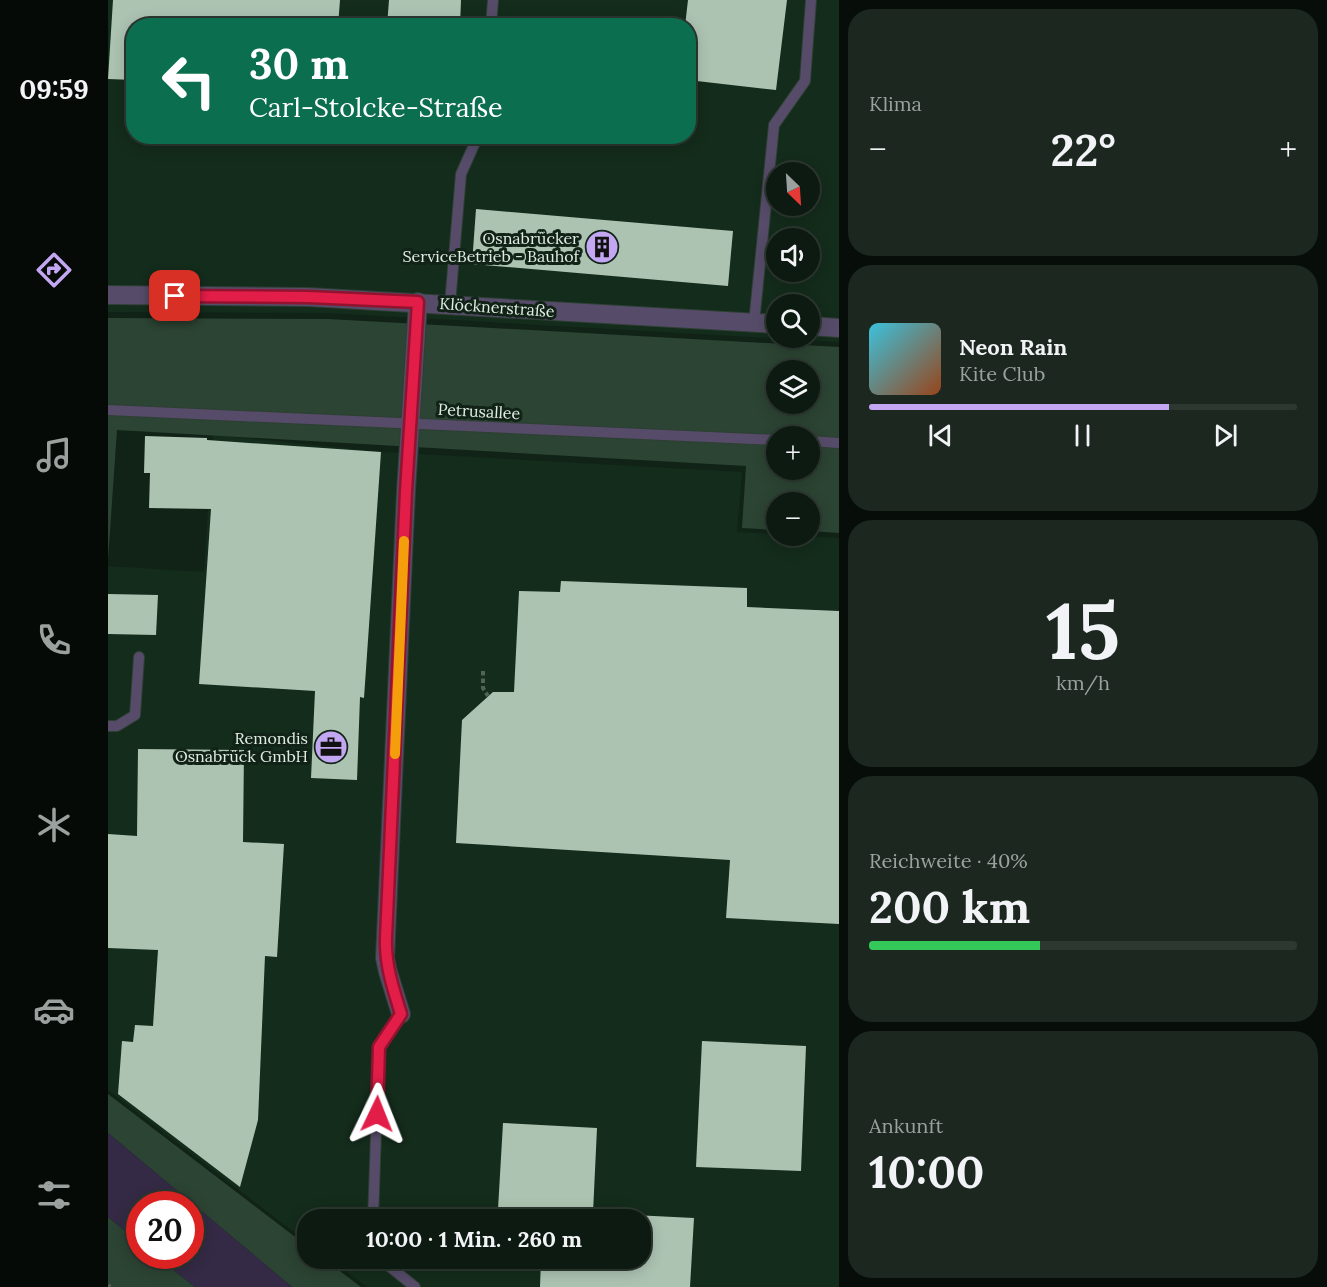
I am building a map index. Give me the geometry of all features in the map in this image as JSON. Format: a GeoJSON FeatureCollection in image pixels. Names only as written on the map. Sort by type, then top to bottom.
{"type":"FeatureCollection","features":[{"type":"Feature","properties":{"kind":"street","name":"Klöcknerstraße"},"geometry":{"type":"LineString","coordinates":[[108,295],[308,297],[766,323]]}},
{"type":"Feature","properties":{"kind":"street"},"geometry":{"type":"LineString","coordinates":[[401,1014],[386,958],[409,423],[418,302]]}},
{"type":"Feature","properties":{"kind":"street"},"geometry":{"type":"LineString","coordinates":[[820,327],[839,328]]}},
{"type":"Feature","properties":{"kind":"lane"},"geometry":{"type":"LineString","coordinates":[[492,18],[493,0]]}},
{"type":"Feature","properties":{"kind":"lane"},"geometry":{"type":"LineString","coordinates":[[754,322],[774,125],[805,81],[812,0]]}},
{"type":"Feature","properties":{"kind":"lane"},"geometry":{"type":"LineString","coordinates":[[450,304],[461,174],[474,144]]}},
{"type":"Feature","properties":{"kind":"lane","name":"Petrusallee"},"geometry":{"type":"LineString","coordinates":[[108,410],[766,439]]}},
{"type":"Feature","properties":{"kind":"lane"},"geometry":{"type":"LineString","coordinates":[[820,441],[839,442]]}},
{"type":"Feature","properties":{"kind":"lane"},"geometry":{"type":"LineString","coordinates":[[108,726],[117,726],[135,715],[139,657]]}},
{"type":"Feature","properties":{"kind":"lane"},"geometry":{"type":"LineString","coordinates":[[373,1209],[379,1047],[401,1014]]}},
{"type":"Feature","properties":{"kind":"lane"},"geometry":{"type":"LineString","coordinates":[[393,1269],[415,1287]]}},
{"type":"Feature","properties":{"kind":"path"},"geometry":{"type":"LineString","coordinates":[[483,671],[483,688],[488,696]]}},
{"type":"Feature","properties":{"kind":"shaded area"},"geometry":{"type":"Polygon","coordinates":[[[108,0],[839,0],[839,342],[820,341],[820,294],[766,294],[766,338],[329,313],[108,312],[108,0]]]}},
{"type":"Feature","properties":{"kind":"shaded area"},"geometry":{"type":"Polygon","coordinates":[[[108,318],[328,319],[766,343],[766,348],[839,347],[839,533],[820,532],[820,492],[766,492],[766,529],[742,528],[746,466],[117,430],[108,560],[108,318]]]}},
{"type":"Feature","properties":{"kind":"shaded area"},"geometry":{"type":"Polygon","coordinates":[[[213,435],[383,452],[742,472],[737,532],[766,534],[766,546],[820,546],[820,537],[839,538],[839,1287],[367,1287],[343,1269],[651,1269],[651,1209],[297,1209],[297,1234],[108,1090],[108,566],[204,572],[213,435]]]}},
{"type":"Feature","properties":{"kind":"shaded area"},"geometry":{"type":"Polygon","coordinates":[[[108,1094],[297,1238],[297,1269],[337,1269],[361,1287],[292,1287],[204,1213],[204,1191],[177,1191],[108,1133],[108,1094]]]}},
{"type":"Feature","properties":{"kind":"shaded area"},"geometry":{"type":"Polygon","coordinates":[[[108,1133],[177,1191],[126,1191],[126,1232],[108,1217],[108,1133]]]}},
{"type":"Feature","properties":{"kind":"shaded area"},"geometry":{"type":"Polygon","coordinates":[[[204,1213],[292,1287],[195,1287],[172,1269],[204,1269],[204,1213]]]}},
{"type":"Feature","properties":{"kind":"shaded area"},"geometry":{"type":"Polygon","coordinates":[[[108,1217],[126,1232],[126,1269],[172,1269],[195,1287],[108,1287],[108,1217]]]}},
{"type":"Feature","properties":{"kind":"building"},"geometry":{"type":"Polygon","coordinates":[[[113,0],[340,0],[339,18],[126,18],[126,80],[108,79],[113,0]]]}},
{"type":"Feature","properties":{"kind":"building"},"geometry":{"type":"Polygon","coordinates":[[[389,0],[461,0],[460,18],[388,18],[389,0]]]}},
{"type":"Feature","properties":{"kind":"building"},"geometry":{"type":"Polygon","coordinates":[[[688,0],[787,0],[776,90],[696,81],[696,18],[686,18],[688,0]]]}},
{"type":"Feature","properties":{"kind":"building","name":"Osnabrücker ServiceBetrieb - Bauhof"},"geometry":{"type":"Polygon","coordinates":[[[476,209],[733,231],[728,286],[472,264],[476,209]]]}},
{"type":"Feature","properties":{"kind":"building"},"geometry":{"type":"Polygon","coordinates":[[[145,436],[207,438],[207,440],[381,452],[364,698],[360,697],[357,780],[311,778],[315,691],[199,684],[211,509],[149,508],[150,473],[144,473],[145,436]]]}},
{"type":"Feature","properties":{"kind":"building"},"geometry":{"type":"Polygon","coordinates":[[[561,581],[747,588],[747,607],[839,611],[839,924],[726,918],[730,860],[456,843],[462,720],[493,692],[514,692],[519,591],[560,592],[561,581]]]}},
{"type":"Feature","properties":{"kind":"building"},"geometry":{"type":"Polygon","coordinates":[[[108,594],[158,595],[156,635],[108,634],[108,594]]]}},
{"type":"Feature","properties":{"kind":"building"},"geometry":{"type":"Polygon","coordinates":[[[138,749],[244,750],[243,842],[284,844],[277,957],[265,956],[258,1120],[240,1187],[118,1094],[122,1041],[133,1042],[135,1025],[153,1026],[158,950],[108,948],[108,834],[137,836],[138,749]]]}},
{"type":"Feature","properties":{"kind":"building"},"geometry":{"type":"Polygon","coordinates":[[[702,1041],[806,1046],[801,1171],[696,1167],[702,1041]]]}},
{"type":"Feature","properties":{"kind":"building"},"geometry":{"type":"Polygon","coordinates":[[[503,1123],[597,1128],[593,1209],[498,1209],[503,1123]]]}},
{"type":"Feature","properties":{"kind":"building"},"geometry":{"type":"Polygon","coordinates":[[[651,1216],[694,1218],[690,1287],[540,1287],[541,1269],[651,1269],[651,1216]]]}},
{"type":"Feature","properties":{"kind":"slow traffic"},"geometry":{"type":"LineString","coordinates":[[395,754],[404,541]]}},
{"type":"Feature","properties":{"kind":"place","name":"Osnabrücker ServiceBetrieb - Bauhof"},"geometry":{"type":"Point","coordinates":[602,247]}},
{"type":"Feature","properties":{"kind":"place","name":"Remondis Osnabrück GmbH"},"geometry":{"type":"Point","coordinates":[331,747]}},
{"type":"Feature","properties":{"kind":"route"},"geometry":{"type":"LineString","coordinates":[[175,296],[308,297],[418,302],[409,423],[386,938],[388,972],[401,1014],[379,1047],[377,1114]]}}]}
